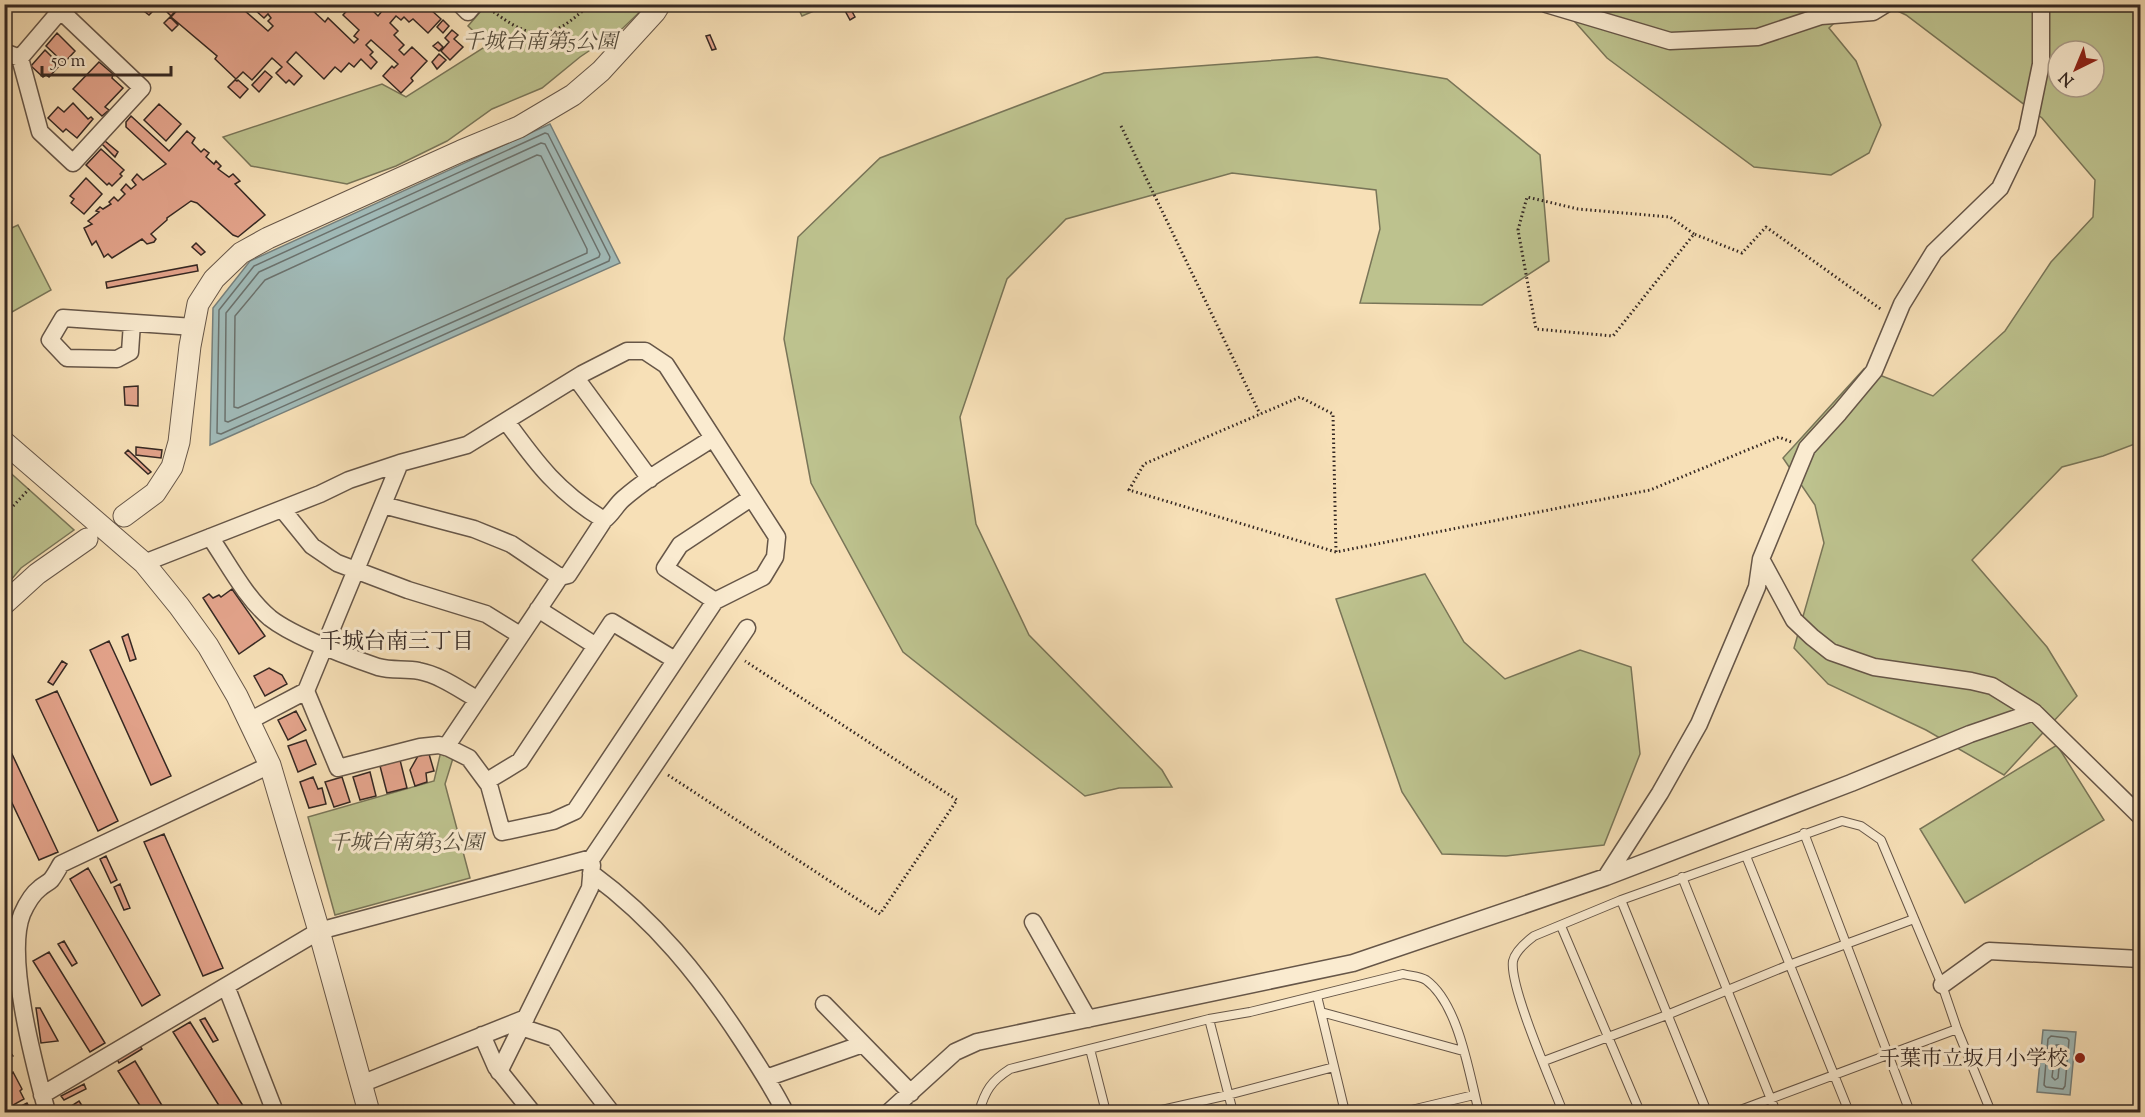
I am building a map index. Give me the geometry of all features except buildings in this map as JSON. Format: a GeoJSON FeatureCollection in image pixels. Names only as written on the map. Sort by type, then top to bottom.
{"type":"FeatureCollection","features":[{"type":"Feature","properties":{"kind":"street"},"geometry":{"type":"LineString","coordinates":[[460,4],[468,12],[475,4]]}},
{"type":"Feature","properties":{"kind":"street"},"geometry":{"type":"LineString","coordinates":[[124,516],[155,493],[172,467],[179,442],[198,304],[214,279],[241,253],[461,151],[519,127],[573,96],[601,71],[656,12],[660,4]]}},
{"type":"Feature","properties":{"kind":"street"},"geometry":{"type":"LineString","coordinates":[[1546,4],[1670,41],[1758,37],[1821,16],[1874,12],[1886,4]]}},
{"type":"Feature","properties":{"kind":"street"},"geometry":{"type":"LineString","coordinates":[[1606,877],[1660,793],[1699,724],[1757,587],[1761,559],[1807,448],[1874,371],[1902,304],[1934,252],[2000,188],[2027,132],[2041,64],[2041,4]]}},
{"type":"Feature","properties":{"kind":"street"},"geometry":{"type":"LineString","coordinates":[[63,8],[142,88],[73,163],[40,132],[12,55],[63,8]]}},
{"type":"Feature","properties":{"kind":"street"},"geometry":{"type":"LineString","coordinates":[[132,323],[130,352],[117,359],[67,358],[50,340],[63,318],[194,327]]}},
{"type":"Feature","properties":{"kind":"street"},"geometry":{"type":"LineString","coordinates":[[144,563],[349,480],[467,445],[576,378],[627,351],[645,351],[666,365],[777,537],[775,557],[763,577],[715,602],[575,811],[553,821],[502,832],[487,781],[468,758],[439,745],[420,747],[338,768],[306,691]]}},
{"type":"Feature","properties":{"kind":"street"},"geometry":{"type":"LineString","coordinates":[[576,378],[650,479]]}},
{"type":"Feature","properties":{"kind":"street"},"geometry":{"type":"LineString","coordinates":[[506,421],[555,484],[574,501],[604,520]]}},
{"type":"Feature","properties":{"kind":"street"},"geometry":{"type":"LineString","coordinates":[[446,747],[538,609],[560,578],[568,575],[604,520],[610,516],[621,501],[650,479],[713,438]]}},
{"type":"Feature","properties":{"kind":"street"},"geometry":{"type":"LineString","coordinates":[[4,442],[144,563],[208,646],[249,721],[270,765],[369,1113]]}},
{"type":"Feature","properties":{"kind":"street"},"geometry":{"type":"LineString","coordinates":[[249,721],[306,691],[400,463]]}},
{"type":"Feature","properties":{"kind":"street"},"geometry":{"type":"LineString","coordinates":[[715,602],[665,568],[680,545],[752,498]]}},
{"type":"Feature","properties":{"kind":"street"},"geometry":{"type":"LineString","coordinates":[[383,505],[474,529],[510,544],[560,578]]}},
{"type":"Feature","properties":{"kind":"street"},"geometry":{"type":"LineString","coordinates":[[282,509],[312,546],[337,563],[408,590],[486,614],[520,635]]}},
{"type":"Feature","properties":{"kind":"street"},"geometry":{"type":"LineString","coordinates":[[210,537],[251,597],[269,617],[282,626],[380,668],[419,671],[444,680],[477,699]]}},
{"type":"Feature","properties":{"kind":"street"},"geometry":{"type":"LineString","coordinates":[[4,604],[37,574],[87,539]]}},
{"type":"Feature","properties":{"kind":"street"},"geometry":{"type":"LineString","coordinates":[[1761,559],[1794,620],[1812,638],[1831,652],[1874,667],[1992,686],[2034,712],[2140,816]]}},
{"type":"Feature","properties":{"kind":"street"},"geometry":{"type":"LineString","coordinates":[[538,609],[596,646]]}},
{"type":"Feature","properties":{"kind":"street"},"geometry":{"type":"LineString","coordinates":[[487,781],[520,760],[612,622],[675,660]]}},
{"type":"Feature","properties":{"kind":"street"},"geometry":{"type":"LineString","coordinates":[[500,1072],[590,888],[592,866],[654,766],[747,628]]}},
{"type":"Feature","properties":{"kind":"street"},"geometry":{"type":"LineString","coordinates":[[890,1113],[955,1052],[977,1042],[1353,963],[1606,877],[1851,783],[1970,734],[2034,712]]}},
{"type":"Feature","properties":{"kind":"street"},"geometry":{"type":"LineString","coordinates":[[47,1113],[30,1047],[18,967],[17,934],[22,915],[38,888],[50,881],[61,864],[270,765]]}},
{"type":"Feature","properties":{"kind":"street"},"geometry":{"type":"LineString","coordinates":[[42,1095],[319,931],[592,866]]}},
{"type":"Feature","properties":{"kind":"street"},"geometry":{"type":"LineString","coordinates":[[592,866],[683,959],[706,987],[766,1078],[785,1113]]}},
{"type":"Feature","properties":{"kind":"street"},"geometry":{"type":"LineString","coordinates":[[1033,922],[1088,1019]]}},
{"type":"Feature","properties":{"kind":"street"},"geometry":{"type":"LineString","coordinates":[[1942,985],[1989,951],[2140,959]]}},
{"type":"Feature","properties":{"kind":"street"},"geometry":{"type":"LineString","coordinates":[[226,986],[275,1113]]}},
{"type":"Feature","properties":{"kind":"street"},"geometry":{"type":"LineString","coordinates":[[824,1004],[911,1093]]}},
{"type":"Feature","properties":{"kind":"street"},"geometry":{"type":"LineString","coordinates":[[361,1084],[482,1035],[524,1022],[554,1038],[611,1113]]}},
{"type":"Feature","properties":{"kind":"street"},"geometry":{"type":"LineString","coordinates":[[482,1035],[500,1072],[532,1113]]}},
{"type":"Feature","properties":{"kind":"street"},"geometry":{"type":"LineString","coordinates":[[766,1078],[863,1044]]}},
{"type":"Feature","properties":{"kind":"lane"},"geometry":{"type":"LineString","coordinates":[[1563,1113],[1516,988],[1513,961],[1524,944],[1534,936],[1621,900],[1842,821],[1861,826],[1881,840],[1942,985],[1991,1113]]}},
{"type":"Feature","properties":{"kind":"lane"},"geometry":{"type":"LineString","coordinates":[[1804,833],[1910,1113]]}},
{"type":"Feature","properties":{"kind":"lane"},"geometry":{"type":"LineString","coordinates":[[1746,856],[1849,1113]]}},
{"type":"Feature","properties":{"kind":"lane"},"geometry":{"type":"LineString","coordinates":[[1682,878],[1776,1113]]}},
{"type":"Feature","properties":{"kind":"lane"},"geometry":{"type":"LineString","coordinates":[[1621,900],[1707,1113]]}},
{"type":"Feature","properties":{"kind":"lane"},"geometry":{"type":"LineString","coordinates":[[1544,1061],[1667,1015],[1789,965],[1914,919]]}},
{"type":"Feature","properties":{"kind":"lane"},"geometry":{"type":"LineString","coordinates":[[1562,926],[1640,1113]]}},
{"type":"Feature","properties":{"kind":"lane"},"geometry":{"type":"LineString","coordinates":[[979,1113],[983,1098],[994,1080],[1010,1069],[1209,1019],[1251,1012],[1403,974],[1424,979],[1441,995],[1453,1014],[1479,1113]]}},
{"type":"Feature","properties":{"kind":"lane"},"geometry":{"type":"LineString","coordinates":[[1317,996],[1345,1113]]}},
{"type":"Feature","properties":{"kind":"lane"},"geometry":{"type":"LineString","coordinates":[[1321,1012],[1463,1051]]}},
{"type":"Feature","properties":{"kind":"lane"},"geometry":{"type":"LineString","coordinates":[[1209,1019],[1233,1113]]}},
{"type":"Feature","properties":{"kind":"lane"},"geometry":{"type":"LineString","coordinates":[[1735,1113],[1957,1029]]}},
{"type":"Feature","properties":{"kind":"lane"},"geometry":{"type":"LineString","coordinates":[[1090,1049],[1106,1113]]}},
{"type":"Feature","properties":{"kind":"lane"},"geometry":{"type":"LineString","coordinates":[[1153,1113],[1334,1067]]}},
{"type":"Feature","properties":{"kind":"lane"},"geometry":{"type":"LineString","coordinates":[[1403,1113],[1474,1095]]}},
{"type":"Feature","properties":{"kind":"path"},"geometry":{"type":"LineString","coordinates":[[484,4],[504,20],[533,34],[548,34],[563,27],[591,4]]}},
{"type":"Feature","properties":{"kind":"path"},"geometry":{"type":"LineString","coordinates":[[1121,126],[1260,414]]}},
{"type":"Feature","properties":{"kind":"path"},"geometry":{"type":"LineString","coordinates":[[1694,234],[1613,336],[1536,329],[1518,230],[1527,196],[1578,209],[1670,217],[1694,234],[1742,253],[1766,226],[1895,320]]}},
{"type":"Feature","properties":{"kind":"path"},"geometry":{"type":"LineString","coordinates":[[1336,552],[1333,414],[1300,397],[1144,464],[1129,489],[1336,552],[1650,489],[1779,437],[1807,448]]}},
{"type":"Feature","properties":{"kind":"path"},"geometry":{"type":"LineString","coordinates":[[4,516],[29,489]]}},
{"type":"Feature","properties":{"kind":"path"},"geometry":{"type":"LineString","coordinates":[[654,766],[880,914],[957,800],[731,652]]}},
{"type":"Feature","properties":{"kind":"green space","name":"千城台南第5公園"},"geometry":{"type":"Polygon","coordinates":[[[487,4],[647,5],[623,28],[580,57],[542,88],[492,109],[447,141],[396,166],[347,184],[251,166],[223,137],[382,84],[406,97],[488,45],[468,26],[487,4]]]}},
{"type":"Feature","properties":{"kind":"green space"},"geometry":{"type":"Polygon","coordinates":[[[765,5],[828,5],[802,16],[798,8],[773,9],[765,5]]]}},
{"type":"Feature","properties":{"kind":"green space"},"geometry":{"type":"Polygon","coordinates":[[[1560,5],[1853,5],[1829,28],[1856,61],[1881,125],[1869,153],[1831,175],[1754,167],[1607,58],[1560,5]]]}},
{"type":"Feature","properties":{"kind":"green space"},"geometry":{"type":"Polygon","coordinates":[[[1885,5],[2140,5],[2140,442],[2103,456],[2062,467],[1972,560],[2047,647],[2077,696],[2004,775],[1926,730],[1828,684],[1794,648],[1824,543],[1815,505],[1783,458],[1864,369],[1933,396],[2005,331],[2051,262],[2093,217],[2095,180],[2042,118],[1906,15],[1885,5]]]}},
{"type":"Feature","properties":{"kind":"green space"},"geometry":{"type":"Polygon","coordinates":[[[1317,57],[1447,79],[1540,155],[1549,261],[1482,305],[1360,303],[1380,229],[1376,190],[1232,173],[1066,219],[1007,279],[960,417],[976,524],[1029,635],[1162,770],[1172,787],[1119,788],[1085,796],[903,652],[811,483],[784,339],[798,237],[880,158],[1104,73],[1317,57]]]}},
{"type":"Feature","properties":{"kind":"green space"},"geometry":{"type":"Polygon","coordinates":[[[18,225],[51,290],[5,316],[5,231],[18,225]]]}},
{"type":"Feature","properties":{"kind":"green space"},"geometry":{"type":"Polygon","coordinates":[[[5,468],[74,530],[21,568],[5,587],[5,468]]]}},
{"type":"Feature","properties":{"kind":"green space"},"geometry":{"type":"Polygon","coordinates":[[[1425,574],[1464,642],[1505,679],[1580,650],[1631,667],[1640,754],[1604,845],[1506,856],[1442,854],[1402,792],[1336,599],[1425,574]]]}},
{"type":"Feature","properties":{"kind":"green space"},"geometry":{"type":"Polygon","coordinates":[[[2057,745],[2104,820],[1965,903],[1920,829],[2057,745]]]}},
{"type":"Feature","properties":{"kind":"green space","name":"千城台南第3公園"},"geometry":{"type":"Polygon","coordinates":[[[441,751],[454,755],[445,784],[470,878],[335,915],[308,817],[434,781],[441,751]]]}},
{"type":"Feature","properties":{"kind":"water"},"geometry":{"type":"Polygon","coordinates":[[[550,124],[620,263],[210,445],[213,308],[250,261],[550,124]]]}},
{"type":"Feature","properties":{"kind":"water"},"geometry":{"type":"Polygon","coordinates":[[[2043,1030],[2076,1032],[2070,1095],[2037,1092],[2043,1030]]]}},
{"type":"Feature","properties":{"kind":"place","name":"千葉市立坂月小学校"},"geometry":{"type":"Point","coordinates":[2080,1058]}},
{"type":"Feature","properties":{"kind":"district","name":"千城台南三丁目"},"geometry":{"type":"Point","coordinates":[397,640]}}]}
